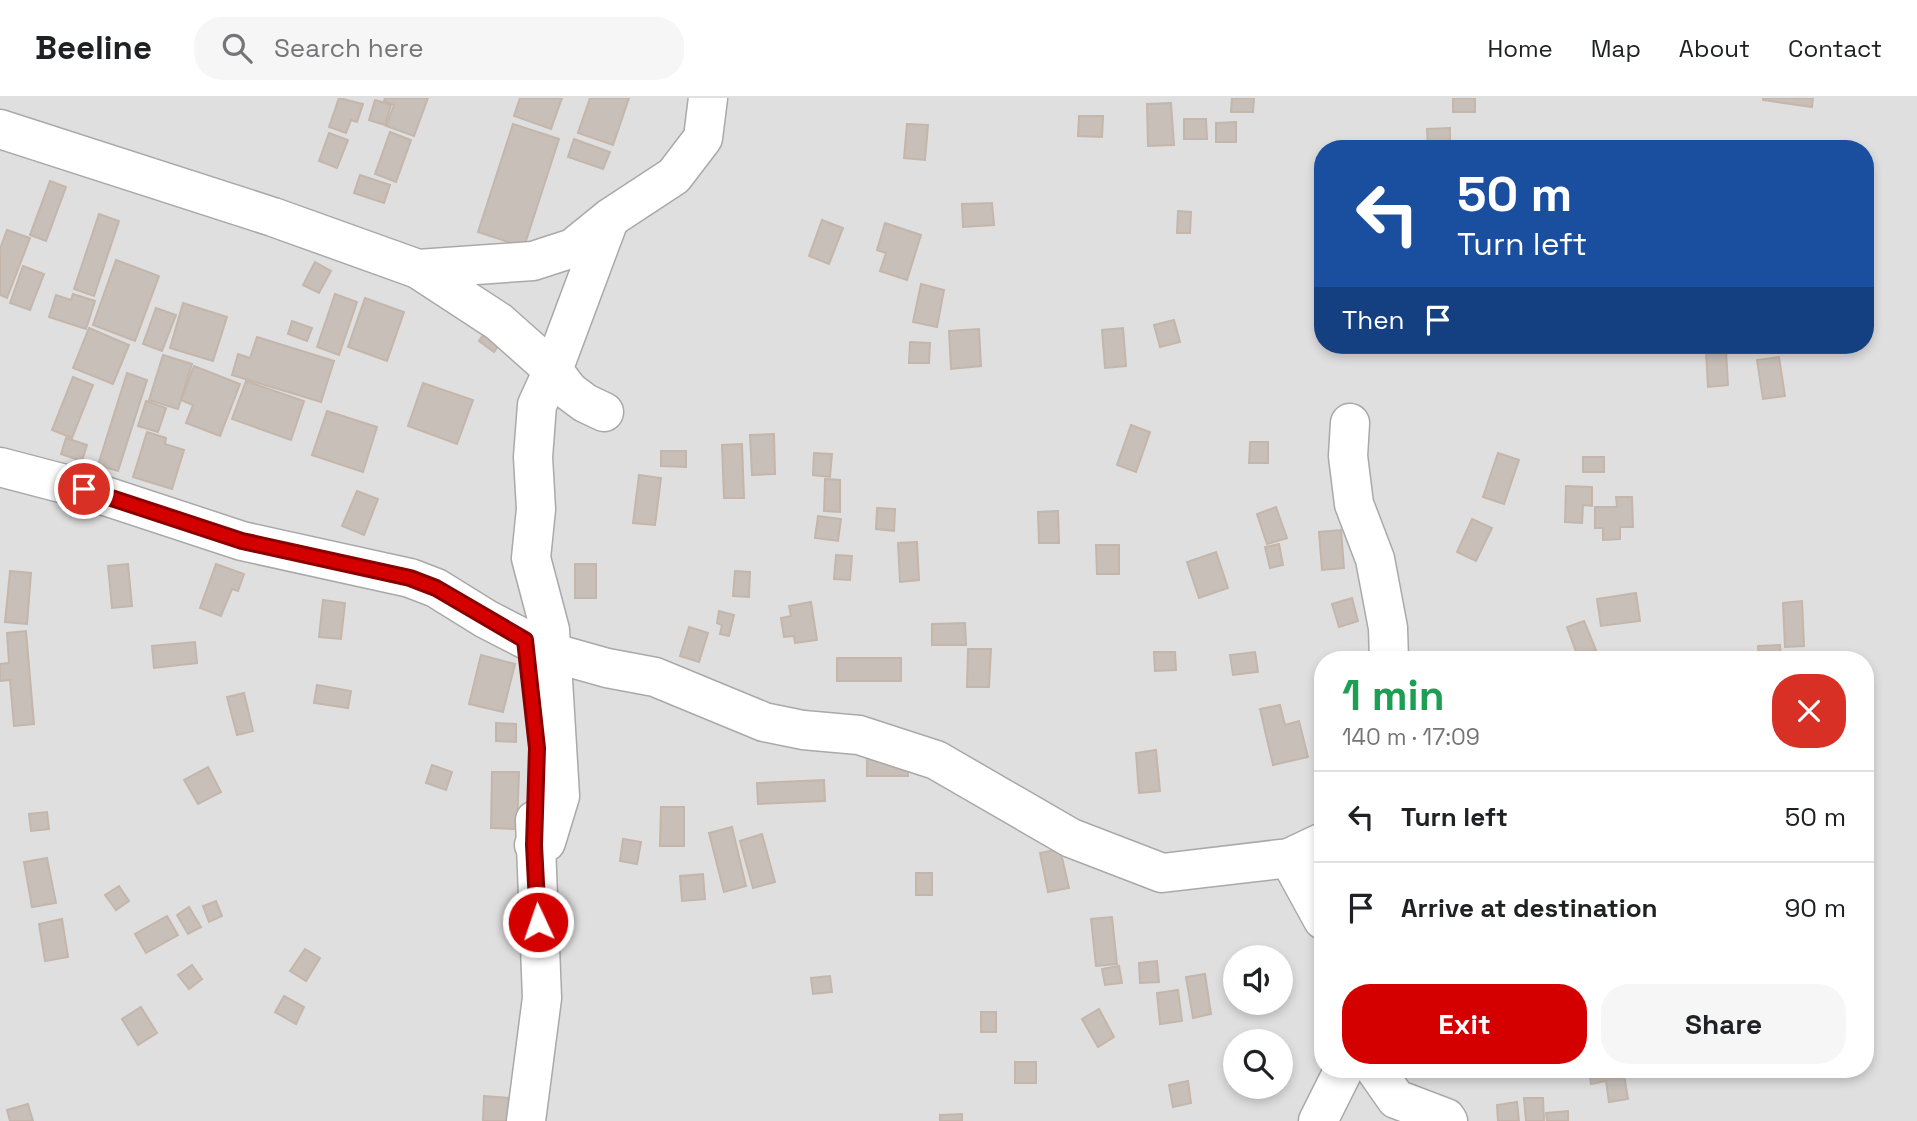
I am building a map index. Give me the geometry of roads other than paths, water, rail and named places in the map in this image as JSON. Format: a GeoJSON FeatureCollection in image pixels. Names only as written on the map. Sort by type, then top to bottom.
{"type":"FeatureCollection","features":[{"type":"Feature","properties":{"kind":"street"},"geometry":{"type":"LineString","coordinates":[[418,270],[533,261],[573,248],[610,218],[674,176],[703,138],[708,98]]}},
{"type":"Feature","properties":{"kind":"street"},"geometry":{"type":"LineString","coordinates":[[0,129],[273,217],[418,270],[499,322],[553,370],[569,391],[604,412]]}},
{"type":"Feature","properties":{"kind":"street"},"geometry":{"type":"LineString","coordinates":[[526,1121],[542,998],[534,845],[537,646],[550,629],[531,558],[536,509],[533,457],[537,405],[553,370],[610,218]]}},
{"type":"Feature","properties":{"kind":"street"},"geometry":{"type":"LineString","coordinates":[[1350,422],[1348,456],[1354,503],[1375,559],[1388,628],[1389,651]]}},
{"type":"Feature","properties":{"kind":"street"},"geometry":{"type":"LineString","coordinates":[[0,467],[84,489],[242,541],[410,578],[436,588],[537,646],[607,668],[655,677],[764,722],[803,730],[859,735],[894,744],[936,760],[974,780],[1019,810],[1071,838],[1162,873],[1289,858],[1314,846]]}},
{"type":"Feature","properties":{"kind":"street"},"geometry":{"type":"LineString","coordinates":[[1289,858],[1314,903]]}},
{"type":"Feature","properties":{"kind":"street"},"geometry":{"type":"LineString","coordinates":[[1318,1121],[1340,1078]]}},
{"type":"Feature","properties":{"kind":"street"},"geometry":{"type":"LineString","coordinates":[[1381,1078],[1396,1099],[1448,1121]]}}]}
